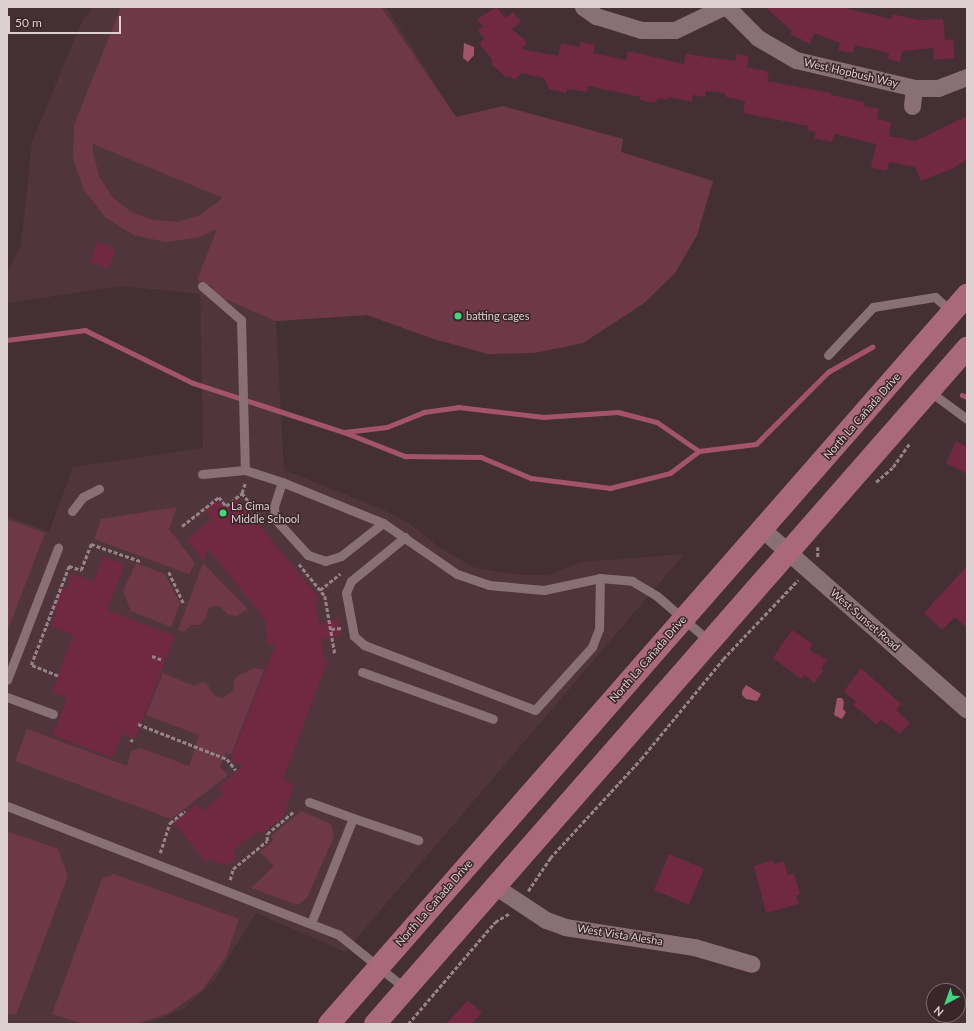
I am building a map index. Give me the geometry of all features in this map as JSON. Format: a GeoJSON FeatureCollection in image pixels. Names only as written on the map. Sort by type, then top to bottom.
{"type":"FeatureCollection","features":[{"type":"Feature","properties":{"kind":"main road","name":"North La Cañada Drive"},"geometry":{"type":"LineString","coordinates":[[329,1024],[967,295]]}},
{"type":"Feature","properties":{"kind":"main road"},"geometry":{"type":"LineString","coordinates":[[375,1024],[967,348]]}},
{"type":"Feature","properties":{"kind":"street"},"geometry":{"type":"LineString","coordinates":[[584,7],[596,16],[641,30],[675,30],[723,7]]}},
{"type":"Feature","properties":{"kind":"street","name":"West Hopbush Way"},"geometry":{"type":"LineString","coordinates":[[727,7],[758,38],[796,60],[914,88],[938,88],[967,77]]}},
{"type":"Feature","properties":{"kind":"street"},"geometry":{"type":"LineString","coordinates":[[912,106],[914,88]]}},
{"type":"Feature","properties":{"kind":"street","name":"West Sunset Road"},"geometry":{"type":"LineString","coordinates":[[762,529],[967,710]]}},
{"type":"Feature","properties":{"kind":"street","name":"West Vista Alesha"},"geometry":{"type":"LineString","coordinates":[[496,887],[546,920],[565,926],[694,947],[752,964]]}},
{"type":"Feature","properties":{"kind":"lane"},"geometry":{"type":"LineString","coordinates":[[202,286],[241,320],[245,470]]}},
{"type":"Feature","properties":{"kind":"lane"},"geometry":{"type":"LineString","coordinates":[[828,355],[873,307],[935,297],[952,312]]}},
{"type":"Feature","properties":{"kind":"lane"},"geometry":{"type":"LineString","coordinates":[[929,391],[967,418]]}},
{"type":"Feature","properties":{"kind":"lane"},"geometry":{"type":"LineString","coordinates":[[202,474],[245,470],[282,482],[383,523],[457,574],[489,585],[544,590],[600,578],[632,581],[657,596],[709,641]]}},
{"type":"Feature","properties":{"kind":"lane"},"geometry":{"type":"LineString","coordinates":[[282,482],[274,507],[276,519],[308,555],[325,560],[341,556],[383,523]]}},
{"type":"Feature","properties":{"kind":"lane"},"geometry":{"type":"LineString","coordinates":[[72,511],[83,497],[99,489]]}},
{"type":"Feature","properties":{"kind":"lane"},"geometry":{"type":"LineString","coordinates":[[405,537],[351,581],[346,593],[354,636],[364,645],[535,710],[592,647],[599,629],[600,578]]}},
{"type":"Feature","properties":{"kind":"lane"},"geometry":{"type":"LineString","coordinates":[[7,680],[58,548]]}},
{"type":"Feature","properties":{"kind":"lane"},"geometry":{"type":"LineString","coordinates":[[362,672],[493,719]]}},
{"type":"Feature","properties":{"kind":"lane"},"geometry":{"type":"LineString","coordinates":[[7,697],[53,714]]}},
{"type":"Feature","properties":{"kind":"lane"},"geometry":{"type":"LineString","coordinates":[[309,802],[418,840]]}},
{"type":"Feature","properties":{"kind":"lane"},"geometry":{"type":"LineString","coordinates":[[7,806],[339,934],[406,989]]}},
{"type":"Feature","properties":{"kind":"lane"},"geometry":{"type":"LineString","coordinates":[[310,923],[353,818]]}},
{"type":"Feature","properties":{"kind":"path"},"geometry":{"type":"LineString","coordinates":[[242,493],[245,483]]}},
{"type":"Feature","properties":{"kind":"path"},"geometry":{"type":"LineString","coordinates":[[182,526],[219,497],[226,506]]}},
{"type":"Feature","properties":{"kind":"path"},"geometry":{"type":"LineString","coordinates":[[31,665],[69,566],[81,570],[91,544],[140,561]]}},
{"type":"Feature","properties":{"kind":"path"},"geometry":{"type":"LineString","coordinates":[[408,1024],[495,922],[509,915],[550,858],[576,828],[642,759],[723,659],[808,570]]}},
{"type":"Feature","properties":{"kind":"path"},"geometry":{"type":"LineString","coordinates":[[169,572],[184,604]]}},
{"type":"Feature","properties":{"kind":"path"},"geometry":{"type":"LineString","coordinates":[[320,590],[342,573]]}},
{"type":"Feature","properties":{"kind":"path"},"geometry":{"type":"LineString","coordinates":[[325,596],[335,654]]}},
{"type":"Feature","properties":{"kind":"path"},"geometry":{"type":"LineString","coordinates":[[331,629],[342,627]]}},
{"type":"Feature","properties":{"kind":"path"},"geometry":{"type":"LineString","coordinates":[[152,656],[163,660]]}},
{"type":"Feature","properties":{"kind":"path"},"geometry":{"type":"LineString","coordinates":[[26,664],[58,676]]}},
{"type":"Feature","properties":{"kind":"path"},"geometry":{"type":"LineString","coordinates":[[138,724],[227,759],[236,770]]}},
{"type":"Feature","properties":{"kind":"path"},"geometry":{"type":"LineString","coordinates":[[160,853],[170,823],[185,810]]}},
{"type":"Feature","properties":{"kind":"path"},"geometry":{"type":"LineString","coordinates":[[229,883],[233,869],[267,841],[267,834],[294,812]]}},
{"type":"Feature","properties":{"kind":"shaded area","name":"La Cima Middle School"},"geometry":{"type":"Polygon","coordinates":[[[93,7],[386,7],[456,117],[503,106],[623,139],[621,152],[713,181],[697,235],[675,273],[645,303],[583,343],[534,353],[488,354],[434,339],[367,315],[276,321],[284,470],[384,510],[412,525],[440,548],[475,568],[520,575],[550,575],[580,562],[684,554],[345,952],[256,913],[215,980],[184,1008],[149,1024],[7,1024],[7,516],[49,532],[73,467],[203,448],[200,294],[122,286],[7,303],[7,273],[21,245],[32,142],[82,21],[93,7]]]}},
{"type":"Feature","properties":{"kind":"shaded area"},"geometry":{"type":"Polygon","coordinates":[[[121,7],[381,7],[456,117],[503,106],[623,139],[621,152],[713,181],[697,235],[675,273],[644,303],[583,343],[534,353],[488,354],[434,339],[367,315],[276,321],[211,293],[214,287],[197,280],[217,229],[200,237],[166,242],[133,235],[105,217],[84,190],[73,159],[74,125],[121,7]],[[93,144],[93,153],[99,176],[112,197],[131,212],[153,220],[177,222],[200,215],[223,198],[93,144]]]}},
{"type":"Feature","properties":{"kind":"shaded area"},"geometry":{"type":"Polygon","coordinates":[[[464,43],[474,47],[474,55],[468,62],[463,58],[464,43]]]}},
{"type":"Feature","properties":{"kind":"shaded area"},"geometry":{"type":"Polygon","coordinates":[[[177,507],[169,529],[195,563],[189,574],[94,539],[101,519],[177,507]]]}},
{"type":"Feature","properties":{"kind":"shaded area"},"geometry":{"type":"Polygon","coordinates":[[[7,519],[45,533],[7,632],[7,519]]]}},
{"type":"Feature","properties":{"kind":"shaded area"},"geometry":{"type":"Polygon","coordinates":[[[136,563],[165,574],[180,603],[171,627],[131,611],[123,591],[136,563]]]}},
{"type":"Feature","properties":{"kind":"shaded area"},"geometry":{"type":"Polygon","coordinates":[[[203,563],[248,609],[237,616],[228,615],[220,606],[214,606],[208,609],[206,618],[199,625],[191,625],[184,632],[178,630],[203,563]]]}},
{"type":"Feature","properties":{"kind":"shaded area"},"geometry":{"type":"Polygon","coordinates":[[[254,668],[264,670],[231,755],[226,753],[220,767],[228,775],[171,819],[15,761],[27,729],[127,766],[131,751],[141,748],[189,766],[199,735],[146,715],[163,673],[194,686],[202,682],[207,684],[215,696],[223,698],[234,690],[233,681],[239,675],[254,668]]]}},
{"type":"Feature","properties":{"kind":"shaded area"},"geometry":{"type":"Polygon","coordinates":[[[746,685],[761,694],[757,701],[746,699],[742,695],[742,691],[746,685]]]}},
{"type":"Feature","properties":{"kind":"shaded area"},"geometry":{"type":"Polygon","coordinates":[[[837,698],[842,698],[844,702],[843,709],[846,712],[842,719],[834,715],[837,698]]]}},
{"type":"Feature","properties":{"kind":"shaded area"},"geometry":{"type":"Polygon","coordinates":[[[301,811],[331,824],[334,836],[307,898],[297,905],[251,888],[274,866],[260,852],[274,840],[271,836],[301,811]]]}},
{"type":"Feature","properties":{"kind":"shaded area"},"geometry":{"type":"Polygon","coordinates":[[[7,831],[58,849],[68,876],[16,1015],[7,1014],[7,831]]]}},
{"type":"Feature","properties":{"kind":"shaded area"},"geometry":{"type":"Polygon","coordinates":[[[114,874],[239,919],[226,957],[202,990],[169,1013],[136,1024],[84,1024],[52,1014],[102,879],[114,874]]]}},
{"type":"Feature","properties":{"kind":"building"},"geometry":{"type":"Polygon","coordinates":[[[497,7],[505,18],[513,12],[521,22],[512,29],[527,42],[522,49],[558,56],[561,43],[580,47],[580,42],[595,45],[593,53],[626,60],[628,51],[684,64],[686,54],[735,61],[737,54],[749,57],[747,67],[769,72],[767,81],[831,93],[831,95],[864,102],[864,106],[879,109],[877,119],[891,122],[889,136],[915,141],[967,116],[967,159],[954,168],[921,181],[915,167],[889,162],[887,171],[871,168],[876,144],[835,134],[832,142],[814,138],[816,132],[807,130],[808,126],[743,113],[745,101],[726,97],[724,93],[706,91],[705,97],[693,95],[692,102],[669,97],[668,100],[659,98],[654,103],[640,100],[640,97],[588,86],[587,92],[567,89],[566,93],[549,89],[544,78],[521,73],[515,80],[509,76],[507,78],[491,64],[493,61],[479,43],[484,39],[478,30],[483,27],[477,19],[497,7]]]}},
{"type":"Feature","properties":{"kind":"building"},"geometry":{"type":"Polygon","coordinates":[[[765,7],[841,7],[891,19],[892,14],[919,20],[943,19],[945,40],[953,39],[955,58],[934,60],[933,48],[902,51],[900,62],[888,59],[889,53],[855,45],[853,53],[838,50],[840,43],[814,33],[810,44],[790,34],[792,31],[765,7]]]}},
{"type":"Feature","properties":{"kind":"building"},"geometry":{"type":"Polygon","coordinates":[[[97,242],[116,249],[109,269],[90,262],[97,242]]]}},
{"type":"Feature","properties":{"kind":"building"},"geometry":{"type":"Polygon","coordinates":[[[956,441],[967,447],[967,474],[946,463],[956,441]]]}},
{"type":"Feature","properties":{"kind":"building"},"geometry":{"type":"Polygon","coordinates":[[[237,498],[320,599],[315,603],[319,623],[339,619],[341,636],[321,639],[324,658],[328,660],[283,779],[294,784],[283,817],[261,834],[258,831],[234,849],[236,851],[233,854],[236,858],[226,866],[223,862],[218,865],[211,857],[205,862],[174,822],[197,803],[203,811],[223,794],[218,788],[243,766],[230,761],[276,644],[267,644],[265,619],[208,549],[203,561],[187,540],[212,519],[205,510],[218,499],[225,508],[237,498]]]}},
{"type":"Feature","properties":{"kind":"building"},"geometry":{"type":"Polygon","coordinates":[[[103,556],[125,564],[107,610],[175,636],[135,739],[122,734],[112,758],[53,735],[67,698],[52,692],[73,635],[51,626],[56,612],[53,610],[62,587],[66,589],[72,573],[94,582],[103,556]]]}},
{"type":"Feature","properties":{"kind":"building"},"geometry":{"type":"Polygon","coordinates":[[[967,566],[967,628],[955,617],[942,630],[924,613],[967,566]]]}},
{"type":"Feature","properties":{"kind":"building"},"geometry":{"type":"Polygon","coordinates":[[[792,630],[813,644],[809,650],[827,660],[821,668],[824,670],[814,683],[805,675],[801,679],[773,658],[792,630]]]}},
{"type":"Feature","properties":{"kind":"building"},"geometry":{"type":"Polygon","coordinates":[[[861,668],[901,704],[896,710],[910,723],[900,734],[881,720],[877,725],[852,704],[856,702],[844,691],[861,668]]]}},
{"type":"Feature","properties":{"kind":"building"},"geometry":{"type":"Polygon","coordinates":[[[669,854],[704,869],[689,905],[654,890],[669,854]]]}},
{"type":"Feature","properties":{"kind":"building"},"geometry":{"type":"Polygon","coordinates":[[[773,860],[774,864],[784,861],[788,875],[794,873],[800,894],[796,895],[799,904],[766,913],[754,866],[773,860]]]}},
{"type":"Feature","properties":{"kind":"building"},"geometry":{"type":"Polygon","coordinates":[[[468,1000],[482,1013],[471,1024],[446,1024],[468,1000]]]}},
{"type":"Feature","properties":{"kind":"waterway"},"geometry":{"type":"LineString","coordinates":[[7,340],[85,330],[193,383],[344,432],[405,456],[481,457],[531,478],[610,488],[670,473],[699,451],[756,444],[828,372],[872,347]]}},
{"type":"Feature","properties":{"kind":"waterway"},"geometry":{"type":"LineString","coordinates":[[962,395],[967,397]]}},
{"type":"Feature","properties":{"kind":"waterway"},"geometry":{"type":"LineString","coordinates":[[345,432],[387,427],[424,412],[458,407],[543,417],[618,412],[657,422],[699,451]]}},
{"type":"Feature","properties":{"kind":"place","name":"batting cages"},"geometry":{"type":"Point","coordinates":[458,316]}},
{"type":"Feature","properties":{"kind":"place","name":"La Cima Middle School"},"geometry":{"type":"Point","coordinates":[223,513]}}]}
